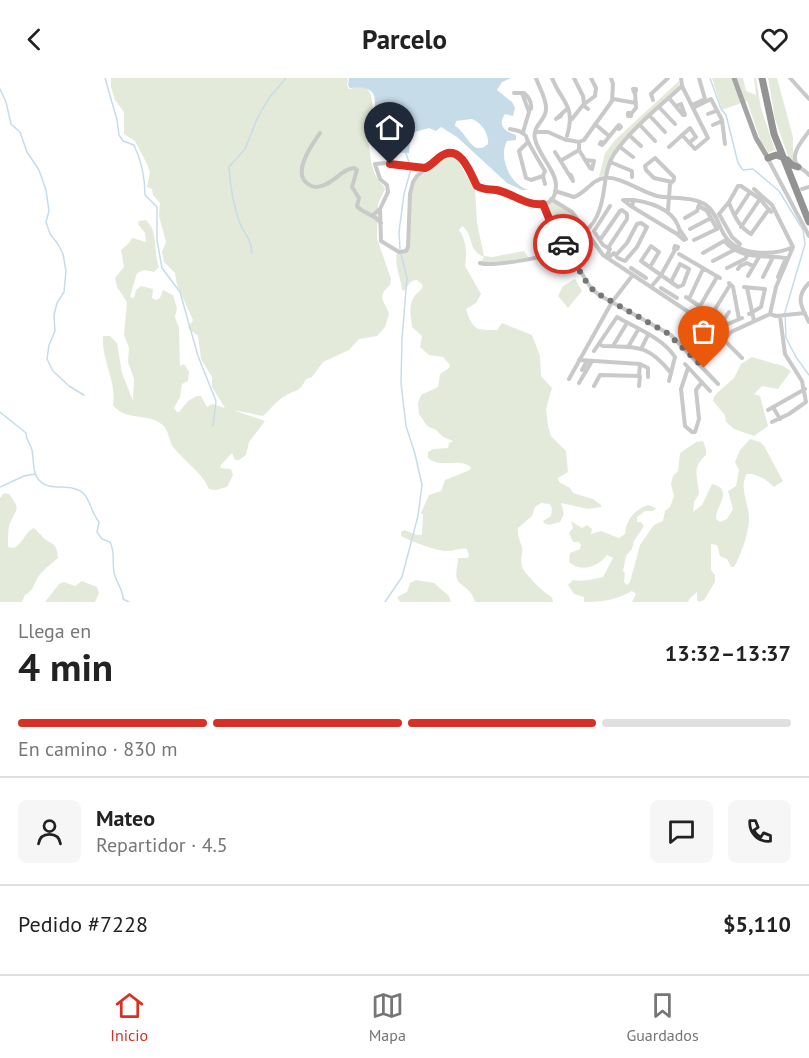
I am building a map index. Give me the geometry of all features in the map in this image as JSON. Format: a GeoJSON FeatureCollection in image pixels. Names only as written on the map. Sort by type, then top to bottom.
{"type":"FeatureCollection","features":[{"type":"Feature","properties":{"kind":"highway"},"geometry":{"type":"LineString","coordinates":[[764,78],[768,113],[781,155],[809,222]]}},
{"type":"Feature","properties":{"kind":"highway"},"geometry":{"type":"LineString","coordinates":[[764,78],[781,155],[809,214]]}},
{"type":"Feature","properties":{"kind":"highway"},"geometry":{"type":"LineString","coordinates":[[768,158],[781,155]]}},
{"type":"Feature","properties":{"kind":"highway"},"geometry":{"type":"LineString","coordinates":[[781,155],[792,165],[798,166]]}},
{"type":"Feature","properties":{"kind":"main road"},"geometry":{"type":"LineString","coordinates":[[734,78],[756,138],[768,158]]}},
{"type":"Feature","properties":{"kind":"street"},"geometry":{"type":"LineString","coordinates":[[552,78],[572,120]]}},
{"type":"Feature","properties":{"kind":"street"},"geometry":{"type":"LineString","coordinates":[[574,78],[583,96],[583,104],[588,109]]}},
{"type":"Feature","properties":{"kind":"street"},"geometry":{"type":"LineString","coordinates":[[567,137],[572,120],[583,104],[596,94],[596,86],[591,78]]}},
{"type":"Feature","properties":{"kind":"street"},"geometry":{"type":"LineString","coordinates":[[526,138],[536,133],[548,132],[578,142],[585,139],[613,99],[611,78]]}},
{"type":"Feature","properties":{"kind":"street"},"geometry":{"type":"LineString","coordinates":[[653,100],[651,94],[668,78]]}},
{"type":"Feature","properties":{"kind":"street"},"geometry":{"type":"LineString","coordinates":[[681,78],[682,86],[708,138],[695,149],[682,135]]}},
{"type":"Feature","properties":{"kind":"street"},"geometry":{"type":"LineString","coordinates":[[790,78],[809,99]]}},
{"type":"Feature","properties":{"kind":"street"},"geometry":{"type":"LineString","coordinates":[[531,82],[536,79],[546,106],[536,133],[554,178],[555,191],[545,203]]}},
{"type":"Feature","properties":{"kind":"street"},"geometry":{"type":"LineString","coordinates":[[692,107],[705,99],[699,90],[697,81]]}},
{"type":"Feature","properties":{"kind":"street"},"geometry":{"type":"LineString","coordinates":[[480,263],[494,265],[548,255],[585,231],[598,213],[610,162],[620,147],[629,135],[682,86]]}},
{"type":"Feature","properties":{"kind":"street"},"geometry":{"type":"LineString","coordinates":[[631,114],[636,110],[635,92]]}},
{"type":"Feature","properties":{"kind":"street"},"geometry":{"type":"LineString","coordinates":[[514,93],[522,93],[527,101],[529,112],[526,138],[519,151],[526,178],[531,180],[543,176]]}},
{"type":"Feature","properties":{"kind":"street"},"geometry":{"type":"LineString","coordinates":[[669,98],[685,115]]}},
{"type":"Feature","properties":{"kind":"street"},"geometry":{"type":"LineString","coordinates":[[613,99],[634,103]]}},
{"type":"Feature","properties":{"kind":"street"},"geometry":{"type":"LineString","coordinates":[[692,107],[711,99],[722,121],[721,135],[725,144]]}},
{"type":"Feature","properties":{"kind":"street"},"geometry":{"type":"LineString","coordinates":[[659,107],[675,124]]}},
{"type":"Feature","properties":{"kind":"street"},"geometry":{"type":"LineString","coordinates":[[561,116],[568,108]]}},
{"type":"Feature","properties":{"kind":"street"},"geometry":{"type":"LineString","coordinates":[[708,114],[716,111]]}},
{"type":"Feature","properties":{"kind":"street"},"geometry":{"type":"LineString","coordinates":[[650,116],[665,132]]}},
{"type":"Feature","properties":{"kind":"street"},"geometry":{"type":"LineString","coordinates":[[541,121],[548,132]]}},
{"type":"Feature","properties":{"kind":"street"},"geometry":{"type":"LineString","coordinates":[[713,125],[722,121]]}},
{"type":"Feature","properties":{"kind":"street"},"geometry":{"type":"LineString","coordinates":[[595,124],[609,136]]}},
{"type":"Feature","properties":{"kind":"street"},"geometry":{"type":"LineString","coordinates":[[640,125],[655,141]]}},
{"type":"Feature","properties":{"kind":"street"},"geometry":{"type":"LineString","coordinates":[[604,143],[617,127]]}},
{"type":"Feature","properties":{"kind":"street"},"geometry":{"type":"LineString","coordinates":[[669,147],[689,128],[696,137],[689,143]]}},
{"type":"Feature","properties":{"kind":"street"},"geometry":{"type":"LineString","coordinates":[[510,129],[526,138],[534,150],[545,171],[543,176],[545,184]]}},
{"type":"Feature","properties":{"kind":"street"},"geometry":{"type":"LineString","coordinates":[[809,130],[796,151],[795,158],[798,166],[809,175]]}},
{"type":"Feature","properties":{"kind":"street"},"geometry":{"type":"LineString","coordinates":[[320,133],[306,152],[302,167],[302,177],[305,182],[316,187],[324,186],[338,178],[345,170],[354,168],[358,174],[352,187],[359,198],[357,206],[373,215],[381,223]]}},
{"type":"Feature","properties":{"kind":"street"},"geometry":{"type":"LineString","coordinates":[[629,135],[641,147]]}},
{"type":"Feature","properties":{"kind":"street"},"geometry":{"type":"LineString","coordinates":[[578,142],[579,150],[585,160]]}},
{"type":"Feature","properties":{"kind":"street"},"geometry":{"type":"LineString","coordinates":[[620,147],[633,157]]}},
{"type":"Feature","properties":{"kind":"street"},"geometry":{"type":"LineString","coordinates":[[562,160],[579,150]]}},
{"type":"Feature","properties":{"kind":"street"},"geometry":{"type":"LineString","coordinates":[[380,209],[381,241],[399,252],[406,251],[411,187],[415,178],[443,155],[455,154],[461,159],[481,189],[498,191],[528,204],[545,203],[568,208],[599,251],[651,287],[674,299],[711,327],[742,358]]}},
{"type":"Feature","properties":{"kind":"street"},"geometry":{"type":"LineString","coordinates":[[568,156],[557,154],[571,175]]}},
{"type":"Feature","properties":{"kind":"street"},"geometry":{"type":"LineString","coordinates":[[663,208],[670,182],[675,179],[656,159],[652,158],[645,166],[646,170],[654,178],[670,182]]}},
{"type":"Feature","properties":{"kind":"street"},"geometry":{"type":"LineString","coordinates":[[768,158],[790,194],[809,236]]}},
{"type":"Feature","properties":{"kind":"street"},"geometry":{"type":"LineString","coordinates":[[610,162],[632,171],[632,177]]}},
{"type":"Feature","properties":{"kind":"street"},"geometry":{"type":"LineString","coordinates":[[373,215],[380,209],[388,192],[387,185],[380,179],[375,164],[429,167]]}},
{"type":"Feature","properties":{"kind":"street"},"geometry":{"type":"LineString","coordinates":[[555,191],[571,197],[577,196],[596,181],[606,178],[616,180],[667,199],[700,204],[711,209],[728,240],[749,253],[793,250]]}},
{"type":"Feature","properties":{"kind":"street"},"geometry":{"type":"LineString","coordinates":[[740,244],[732,237],[719,215],[739,186],[752,190],[772,205],[793,250]]}},
{"type":"Feature","properties":{"kind":"street"},"geometry":{"type":"LineString","coordinates":[[802,189],[809,187]]}},
{"type":"Feature","properties":{"kind":"street"},"geometry":{"type":"LineString","coordinates":[[729,202],[741,227],[751,234],[770,211],[752,190]]}},
{"type":"Feature","properties":{"kind":"street"},"geometry":{"type":"LineString","coordinates":[[734,215],[752,190]]}},
{"type":"Feature","properties":{"kind":"street"},"geometry":{"type":"LineString","coordinates":[[667,199],[668,211]]}},
{"type":"Feature","properties":{"kind":"street"},"geometry":{"type":"LineString","coordinates":[[741,227],[760,199]]}},
{"type":"Feature","properties":{"kind":"street"},"geometry":{"type":"LineString","coordinates":[[623,200],[634,200],[663,208],[675,220],[679,232],[623,200]]}},
{"type":"Feature","properties":{"kind":"street"},"geometry":{"type":"LineString","coordinates":[[632,207],[634,200]]}},
{"type":"Feature","properties":{"kind":"street"},"geometry":{"type":"LineString","coordinates":[[545,203],[564,246],[591,288],[675,339],[718,384]]}},
{"type":"Feature","properties":{"kind":"street"},"geometry":{"type":"LineString","coordinates":[[687,209],[688,217],[697,211],[700,204]]}},
{"type":"Feature","properties":{"kind":"street"},"geometry":{"type":"LineString","coordinates":[[694,240],[716,230],[711,218],[700,204]]}},
{"type":"Feature","properties":{"kind":"street"},"geometry":{"type":"LineString","coordinates":[[608,248],[603,245],[594,231],[610,206]]}},
{"type":"Feature","properties":{"kind":"street"},"geometry":{"type":"LineString","coordinates":[[600,240],[620,211],[627,214],[627,219],[608,248],[610,251],[607,257]]}},
{"type":"Feature","properties":{"kind":"street"},"geometry":{"type":"LineString","coordinates":[[690,229],[711,218]]}},
{"type":"Feature","properties":{"kind":"street"},"geometry":{"type":"LineString","coordinates":[[607,257],[612,253],[624,262],[626,261],[637,247],[647,227],[641,223],[637,224],[623,248],[616,255]]}},
{"type":"Feature","properties":{"kind":"street"},"geometry":{"type":"LineString","coordinates":[[703,253],[724,242],[734,250],[759,256],[786,258],[777,279]]}},
{"type":"Feature","properties":{"kind":"street"},"geometry":{"type":"LineString","coordinates":[[650,267],[659,252],[650,246],[641,260],[650,267],[661,275],[678,287],[682,286],[689,269],[680,264],[671,282]]}},
{"type":"Feature","properties":{"kind":"street"},"geometry":{"type":"LineString","coordinates":[[651,287],[661,275],[675,250]]}},
{"type":"Feature","properties":{"kind":"street"},"geometry":{"type":"LineString","coordinates":[[713,261],[734,250]]}},
{"type":"Feature","properties":{"kind":"street"},"geometry":{"type":"LineString","coordinates":[[770,314],[776,286],[793,250]]}},
{"type":"Feature","properties":{"kind":"street"},"geometry":{"type":"LineString","coordinates":[[727,268],[745,259],[749,253]]}},
{"type":"Feature","properties":{"kind":"street"},"geometry":{"type":"LineString","coordinates":[[679,254],[718,278],[701,307],[687,298],[703,269]]}},
{"type":"Feature","properties":{"kind":"street"},"geometry":{"type":"LineString","coordinates":[[748,276],[759,256]]}},
{"type":"Feature","properties":{"kind":"street"},"geometry":{"type":"LineString","coordinates":[[763,277],[773,257]]}},
{"type":"Feature","properties":{"kind":"street"},"geometry":{"type":"LineString","coordinates":[[738,269],[747,263],[753,266]]}},
{"type":"Feature","properties":{"kind":"street"},"geometry":{"type":"LineString","coordinates":[[569,379],[631,271]]}},
{"type":"Feature","properties":{"kind":"street"},"geometry":{"type":"LineString","coordinates":[[640,278],[646,278]]}},
{"type":"Feature","properties":{"kind":"street"},"geometry":{"type":"LineString","coordinates":[[809,283],[800,297],[809,322]]}},
{"type":"Feature","properties":{"kind":"street"},"geometry":{"type":"LineString","coordinates":[[732,286],[740,319],[728,324],[717,318],[710,313],[732,286]]}},
{"type":"Feature","properties":{"kind":"street"},"geometry":{"type":"LineString","coordinates":[[750,313],[761,307],[765,288],[746,287],[750,313],[754,321]]}},
{"type":"Feature","properties":{"kind":"street"},"geometry":{"type":"LineString","coordinates":[[687,311],[693,302]]}},
{"type":"Feature","properties":{"kind":"street"},"geometry":{"type":"LineString","coordinates":[[594,351],[617,312]]}},
{"type":"Feature","properties":{"kind":"street"},"geometry":{"type":"LineString","coordinates":[[723,321],[729,312]]}},
{"type":"Feature","properties":{"kind":"street"},"geometry":{"type":"LineString","coordinates":[[696,376],[731,332],[770,314],[783,316],[805,313]]}},
{"type":"Feature","properties":{"kind":"street"},"geometry":{"type":"LineString","coordinates":[[771,422],[806,403],[807,389],[785,354],[783,316]]}},
{"type":"Feature","properties":{"kind":"street"},"geometry":{"type":"LineString","coordinates":[[615,318],[664,345],[675,356],[669,381]]}},
{"type":"Feature","properties":{"kind":"street"},"geometry":{"type":"LineString","coordinates":[[711,327],[717,318]]}},
{"type":"Feature","properties":{"kind":"street"},"geometry":{"type":"LineString","coordinates":[[628,347],[643,332],[649,322]]}},
{"type":"Feature","properties":{"kind":"street"},"geometry":{"type":"LineString","coordinates":[[613,347],[627,323]]}},
{"type":"Feature","properties":{"kind":"street"},"geometry":{"type":"LineString","coordinates":[[641,349],[643,332]]}},
{"type":"Feature","properties":{"kind":"street"},"geometry":{"type":"LineString","coordinates":[[599,344],[641,349],[656,356],[670,372]]}},
{"type":"Feature","properties":{"kind":"street"},"geometry":{"type":"LineString","coordinates":[[579,360],[640,363],[648,368],[648,377]]}},
{"type":"Feature","properties":{"kind":"street"},"geometry":{"type":"LineString","coordinates":[[582,370],[589,361]]}},
{"type":"Feature","properties":{"kind":"street"},"geometry":{"type":"LineString","coordinates":[[579,383],[589,361]]}},
{"type":"Feature","properties":{"kind":"street"},"geometry":{"type":"LineString","coordinates":[[639,386],[640,363]]}},
{"type":"Feature","properties":{"kind":"street"},"geometry":{"type":"LineString","coordinates":[[684,364],[710,391]]}},
{"type":"Feature","properties":{"kind":"street"},"geometry":{"type":"LineString","coordinates":[[688,368],[681,390],[685,426],[692,432],[695,432],[699,423],[696,390],[702,382]]}},
{"type":"Feature","properties":{"kind":"street"},"geometry":{"type":"LineString","coordinates":[[594,386],[600,375],[640,376]]}},
{"type":"Feature","properties":{"kind":"street"},"geometry":{"type":"LineString","coordinates":[[768,410],[807,389]]}},
{"type":"Feature","properties":{"kind":"street"},"geometry":{"type":"LineString","coordinates":[[773,407],[780,419]]}},
{"type":"Feature","properties":{"kind":"green space"},"geometry":{"type":"Polygon","coordinates":[[[111,78],[348,78],[349,89],[363,87],[370,92],[378,126],[368,141],[373,170],[385,189],[378,204],[377,238],[391,279],[390,285],[382,296],[389,314],[385,327],[377,336],[359,339],[349,350],[323,362],[299,389],[282,398],[263,416],[233,410],[265,421],[249,442],[246,455],[235,460],[232,453],[220,466],[231,469],[233,475],[227,487],[216,490],[209,489],[197,472],[173,447],[163,425],[148,418],[123,413],[113,405],[113,387],[104,354],[103,336],[110,336],[117,343],[122,373],[133,401],[134,379],[128,362],[129,348],[124,335],[127,302],[117,287],[115,278],[124,267],[121,250],[132,238],[146,242],[145,233],[138,224],[139,221],[146,220],[153,230],[159,267],[154,272],[144,270],[137,273],[130,297],[134,298],[136,290],[141,286],[153,289],[152,298],[156,300],[160,298],[163,290],[173,295],[177,308],[175,317],[179,328],[180,366],[184,364],[189,372],[188,381],[182,384],[180,397],[174,408],[179,412],[188,401],[201,396],[207,407],[212,404],[225,408],[212,387],[212,377],[201,359],[198,336],[188,328],[193,320],[177,285],[175,273],[164,262],[162,252],[166,242],[159,216],[160,203],[153,195],[152,189],[147,187],[150,172],[135,141],[124,134],[124,112],[115,100],[111,78]]]}},
{"type":"Feature","properties":{"kind":"green space"},"geometry":{"type":"Polygon","coordinates":[[[712,78],[743,78],[746,91],[756,95],[754,78],[756,78],[761,108],[775,150],[769,153],[761,142],[747,101],[722,110],[712,78]]]}},
{"type":"Feature","properties":{"kind":"green space"},"geometry":{"type":"Polygon","coordinates":[[[768,78],[777,78],[793,137],[793,163],[789,159],[775,119],[768,78]]]}},
{"type":"Feature","properties":{"kind":"green space"},"geometry":{"type":"Polygon","coordinates":[[[679,81],[679,87],[622,141],[605,175],[599,177],[605,153],[615,140],[679,81]]]}},
{"type":"Feature","properties":{"kind":"green space"},"geometry":{"type":"Polygon","coordinates":[[[446,157],[456,158],[475,189],[477,223],[484,256],[492,257],[524,251],[528,257],[495,263],[481,262],[484,257],[475,250],[462,226],[459,230],[466,248],[465,266],[481,294],[476,303],[466,309],[471,322],[480,329],[497,330],[502,323],[532,335],[540,356],[541,376],[552,388],[546,409],[548,426],[551,436],[566,451],[568,472],[558,478],[559,482],[570,488],[573,493],[593,499],[601,505],[601,507],[588,509],[561,503],[564,514],[560,522],[549,525],[543,521],[551,516],[552,509],[550,504],[541,503],[535,507],[532,516],[518,528],[523,569],[544,592],[552,597],[553,602],[475,602],[471,593],[458,582],[456,577],[458,558],[469,556],[467,549],[437,550],[401,536],[404,530],[422,535],[423,515],[421,513],[429,495],[441,491],[445,480],[470,470],[471,467],[461,463],[438,463],[428,458],[428,452],[433,449],[448,448],[449,443],[453,441],[427,426],[419,414],[418,403],[421,395],[438,387],[440,374],[450,365],[443,357],[429,355],[420,347],[422,336],[412,327],[410,308],[412,300],[423,285],[414,280],[405,291],[402,290],[396,262],[397,253],[408,248],[412,184],[436,161],[446,157]]]}},
{"type":"Feature","properties":{"kind":"green space"},"geometry":{"type":"Polygon","coordinates":[[[551,201],[571,213],[582,229],[582,232],[565,243],[546,209],[547,204],[551,201]]]}},
{"type":"Feature","properties":{"kind":"green space"},"geometry":{"type":"Polygon","coordinates":[[[575,279],[582,291],[568,308],[558,296],[563,286],[575,279]]]}},
{"type":"Feature","properties":{"kind":"green space"},"geometry":{"type":"Polygon","coordinates":[[[691,326],[712,344],[702,354],[682,336],[691,326]]]}},
{"type":"Feature","properties":{"kind":"green space"},"geometry":{"type":"Polygon","coordinates":[[[752,357],[783,366],[791,371],[778,389],[762,386],[754,394],[760,396],[768,426],[754,436],[734,429],[726,422],[725,415],[713,401],[717,393],[734,378],[741,364],[752,357]]]}},
{"type":"Feature","properties":{"kind":"green space"},"geometry":{"type":"Polygon","coordinates":[[[750,439],[764,446],[783,481],[774,487],[762,478],[747,474],[744,491],[749,521],[744,545],[734,567],[731,567],[727,559],[720,556],[717,545],[711,544],[711,570],[715,575],[715,582],[704,600],[699,602],[697,600],[697,592],[688,602],[632,602],[636,594],[632,591],[609,600],[584,602],[584,597],[574,594],[568,585],[573,580],[603,577],[613,558],[607,555],[599,563],[584,568],[569,562],[570,553],[580,549],[581,545],[579,542],[573,542],[569,533],[573,528],[571,521],[582,528],[587,525],[592,529],[591,534],[601,531],[619,538],[625,534],[627,524],[635,513],[648,505],[656,508],[653,511],[645,511],[637,517],[637,522],[641,522],[644,526],[626,556],[623,571],[625,573],[624,582],[627,585],[630,582],[640,545],[654,525],[663,521],[665,511],[670,507],[674,496],[671,484],[673,476],[678,471],[680,453],[696,442],[703,441],[706,455],[701,459],[697,468],[699,494],[694,502],[693,512],[702,505],[712,484],[718,486],[723,493],[716,516],[720,522],[727,519],[733,509],[728,491],[736,486],[739,470],[735,462],[740,450],[750,439]]]}},
{"type":"Feature","properties":{"kind":"green space"},"geometry":{"type":"Polygon","coordinates":[[[4,493],[9,494],[16,506],[9,525],[8,547],[18,546],[28,532],[34,528],[54,545],[58,558],[41,573],[22,602],[0,602],[0,498],[4,493]]]}},
{"type":"Feature","properties":{"kind":"green space"},"geometry":{"type":"Polygon","coordinates":[[[416,580],[434,583],[449,596],[451,602],[400,602],[397,597],[407,592],[410,583],[416,580]]]}},
{"type":"Feature","properties":{"kind":"green space"},"geometry":{"type":"Polygon","coordinates":[[[82,581],[97,587],[99,593],[95,602],[45,602],[59,584],[64,582],[75,586],[82,581]]]}},
{"type":"Feature","properties":{"kind":"water"},"geometry":{"type":"Polygon","coordinates":[[[349,78],[511,78],[502,82],[497,90],[512,102],[515,108],[513,116],[505,114],[502,122],[503,128],[516,135],[516,140],[507,141],[505,162],[511,176],[528,190],[522,190],[507,183],[457,137],[441,127],[436,131],[429,128],[411,133],[409,153],[385,152],[380,137],[382,124],[374,109],[372,93],[366,89],[350,88],[349,78]],[[472,119],[456,121],[455,126],[478,148],[488,144],[486,133],[472,119]]]}},
{"type":"Feature","properties":{"kind":"waterway"},"geometry":{"type":"LineString","coordinates":[[105,78],[119,135],[123,141],[134,145],[142,169],[145,195],[157,207],[157,240],[162,268],[180,292],[198,356],[216,401],[213,426]]}},
{"type":"Feature","properties":{"kind":"waterway"},"geometry":{"type":"LineString","coordinates":[[252,253],[250,242],[235,208],[229,167],[245,149],[257,119],[269,98],[286,78]]}},
{"type":"Feature","properties":{"kind":"waterway"},"geometry":{"type":"LineString","coordinates":[[710,78],[721,109],[726,115],[738,163],[743,170],[753,169],[779,191],[803,230],[805,244],[785,312],[786,338],[809,375]]}},
{"type":"Feature","properties":{"kind":"waterway"},"geometry":{"type":"LineString","coordinates":[[0,89],[6,102],[11,124],[20,132],[27,152],[39,170],[46,190],[49,211],[46,222],[50,234],[63,254],[66,271],[64,292],[57,303],[54,315],[55,331],[49,345],[47,359],[53,371],[69,386],[84,395]]}},
{"type":"Feature","properties":{"kind":"waterway"},"geometry":{"type":"LineString","coordinates":[[400,249],[399,232],[404,194],[411,169],[406,153]]}},
{"type":"Feature","properties":{"kind":"waterway"},"geometry":{"type":"LineString","coordinates":[[385,602],[402,577],[418,516],[422,485],[406,426],[401,383],[407,278],[401,254]]}},
{"type":"Feature","properties":{"kind":"waterway"},"geometry":{"type":"LineString","coordinates":[[0,412],[26,433],[32,450],[34,470],[40,481],[50,486],[74,488],[84,494],[99,522],[97,532],[112,546],[115,576],[123,599],[129,602]]}},
{"type":"Feature","properties":{"kind":"waterway"},"geometry":{"type":"LineString","coordinates":[[0,487],[24,476],[35,474]]}},
{"type":"Feature","properties":{"kind":"way so far"},"geometry":{"type":"LineString","coordinates":[[563,244],[587,283],[599,296],[667,333],[704,368]]}},
{"type":"Feature","properties":{"kind":"route"},"geometry":{"type":"LineString","coordinates":[[390,164],[425,168],[445,154],[458,155],[481,189],[498,191],[528,204],[543,204],[563,244]]}}]}
